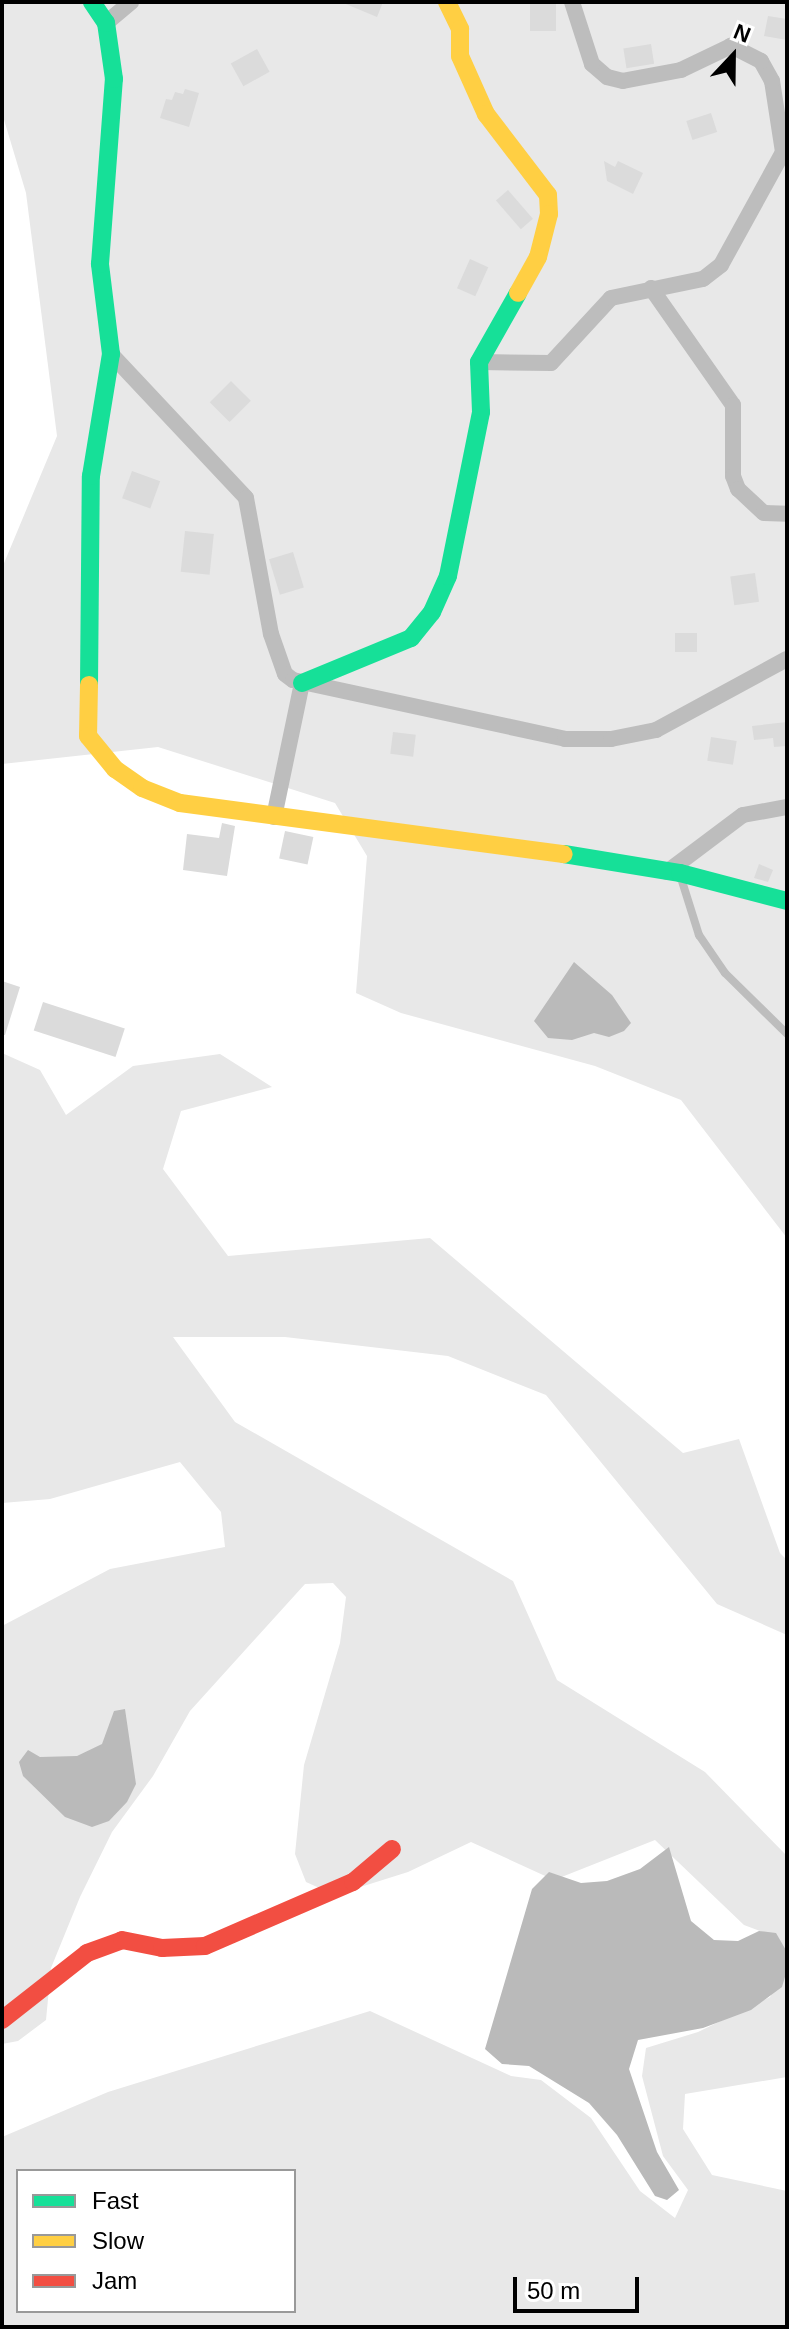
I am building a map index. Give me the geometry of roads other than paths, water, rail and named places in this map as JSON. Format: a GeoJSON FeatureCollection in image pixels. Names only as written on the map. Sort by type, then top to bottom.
{"type":"FeatureCollection","features":[{"type":"Feature","properties":{"kind":"street"},"geometry":{"type":"LineString","coordinates":[[92,2],[106,23],[114,79],[100,264],[111,354],[91,476],[88,736],[115,769],[142,788],[180,803],[674,873],[787,901]]}},
{"type":"Feature","properties":{"kind":"street"},"geometry":{"type":"LineString","coordinates":[[106,23],[131,2]]}},
{"type":"Feature","properties":{"kind":"street"},"geometry":{"type":"LineString","coordinates":[[302,683],[411,638],[432,612],[448,576],[481,412],[479,362],[538,257],[549,214],[548,195],[486,114],[460,56],[460,29],[447,2]]}},
{"type":"Feature","properties":{"kind":"street"},"geometry":{"type":"LineString","coordinates":[[479,362],[551,363],[611,298],[703,279],[721,265],[765,192],[783,152],[772,81],[761,61],[731,46],[681,70],[623,81],[607,77],[592,64],[572,2]]}},
{"type":"Feature","properties":{"kind":"street"},"geometry":{"type":"LineString","coordinates":[[651,288],[733,405],[733,476],[738,489],[764,513],[787,514]]}},
{"type":"Feature","properties":{"kind":"street"},"geometry":{"type":"LineString","coordinates":[[111,354],[246,498],[271,634],[285,674],[302,683],[565,739],[611,739],[656,730],[787,659]]}},
{"type":"Feature","properties":{"kind":"street"},"geometry":{"type":"LineString","coordinates":[[274,817],[302,683]]}},
{"type":"Feature","properties":{"kind":"street"},"geometry":{"type":"LineString","coordinates":[[674,873],[743,815],[787,807]]}},
{"type":"Feature","properties":{"kind":"street"},"geometry":{"type":"LineString","coordinates":[[2,2020],[87,1953],[122,1940],[162,1948],[205,1946],[353,1882],[392,1849]]}},
{"type":"Feature","properties":{"kind":"lane"},"geometry":{"type":"LineString","coordinates":[[674,873],[699,935],[725,973],[787,1034]]}}]}
